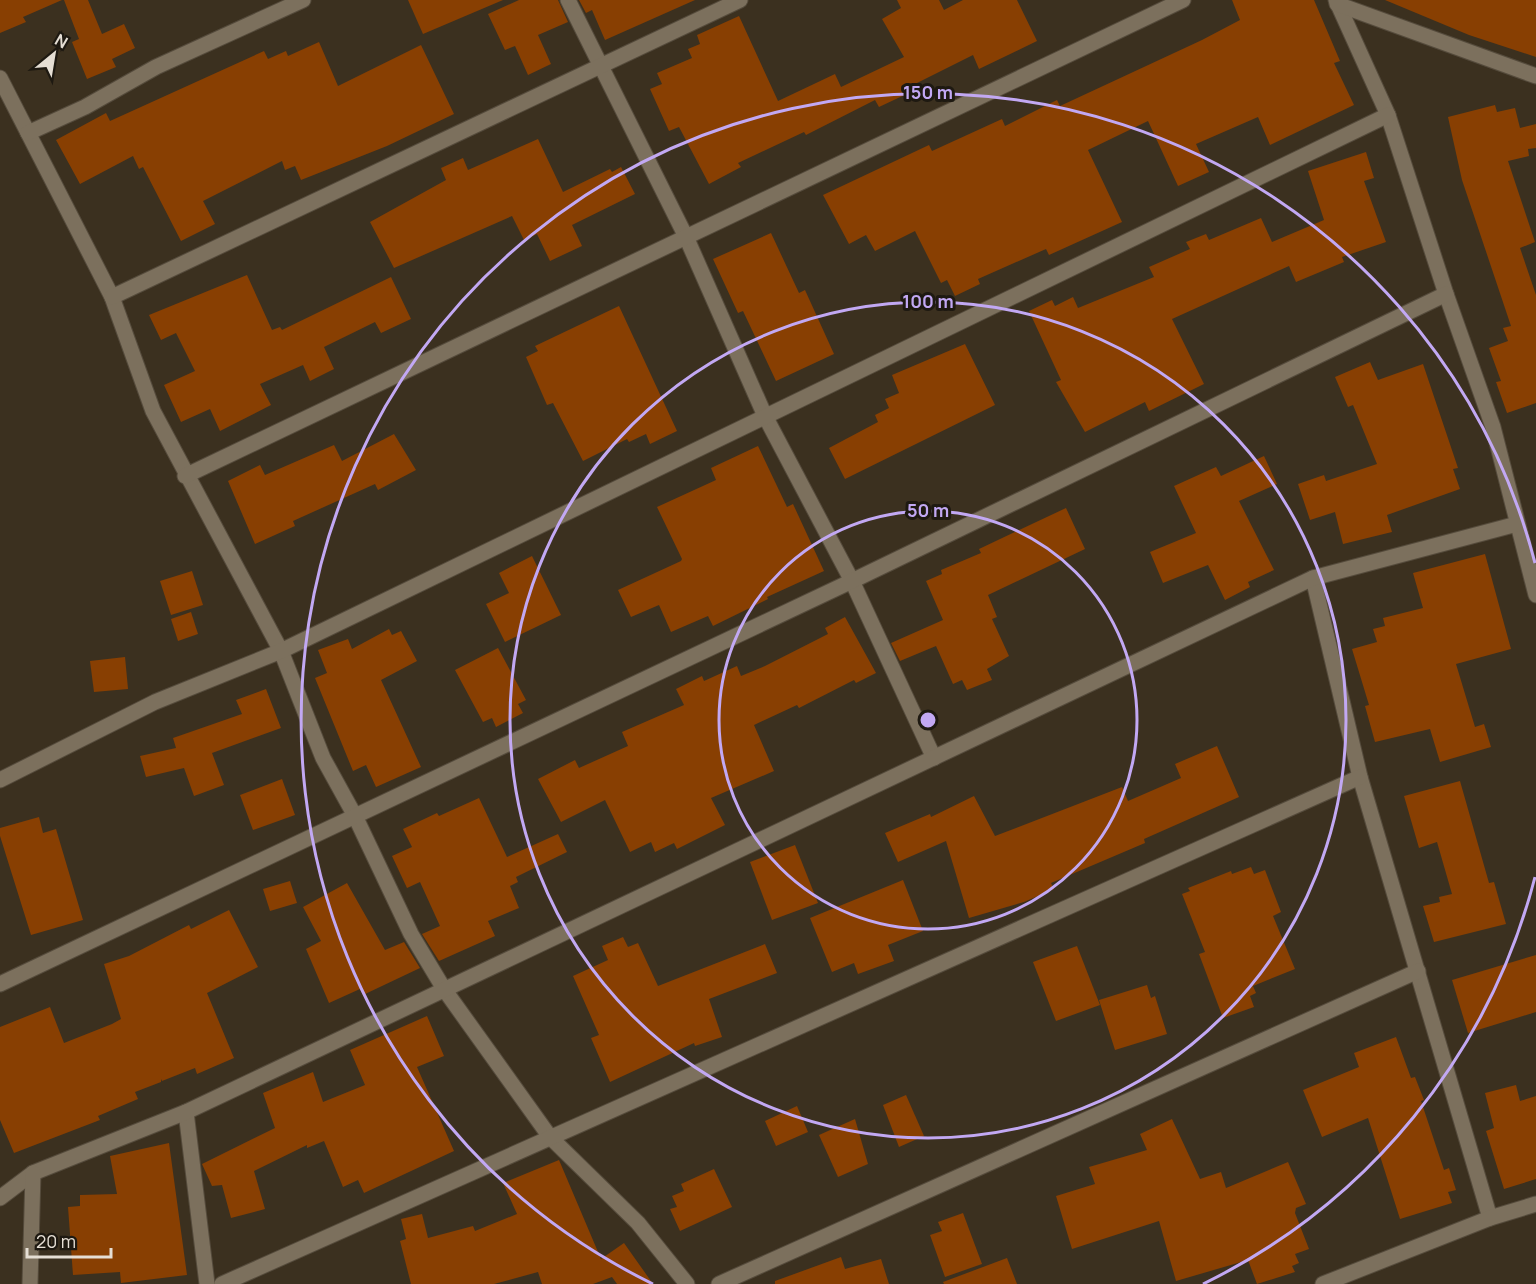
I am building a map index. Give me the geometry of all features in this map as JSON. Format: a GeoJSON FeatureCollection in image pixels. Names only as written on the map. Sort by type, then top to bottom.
{"type":"FeatureCollection","features":[{"type":"Feature","properties":{"kind":"street"},"geometry":{"type":"LineString","coordinates":[[28,133],[84,107],[156,68],[303,0]]}},
{"type":"Feature","properties":{"kind":"street"},"geometry":{"type":"LineString","coordinates":[[568,0],[687,239],[765,416],[852,581],[934,758]]}},
{"type":"Feature","properties":{"kind":"street"},"geometry":{"type":"LineString","coordinates":[[112,297],[740,0]]}},
{"type":"Feature","properties":{"kind":"street"},"geometry":{"type":"LineString","coordinates":[[185,476],[687,239],[1183,0]]}},
{"type":"Feature","properties":{"kind":"street"},"geometry":{"type":"LineString","coordinates":[[1337,2],[1536,76]]}},
{"type":"Feature","properties":{"kind":"street"},"geometry":{"type":"LineString","coordinates":[[1337,2],[1388,115],[1446,294],[1493,427],[1536,595]]}},
{"type":"Feature","properties":{"kind":"street"},"geometry":{"type":"LineString","coordinates":[[0,78],[4,95],[28,133],[112,297],[153,411],[185,476],[281,651],[322,758],[355,816],[411,934],[444,989],[550,1137],[638,1223],[687,1284]]}},
{"type":"Feature","properties":{"kind":"street"},"geometry":{"type":"LineString","coordinates":[[0,780],[155,702],[281,651],[1388,115]]}},
{"type":"Feature","properties":{"kind":"street"},"geometry":{"type":"LineString","coordinates":[[0,984],[852,581],[1446,294]]}},
{"type":"Feature","properties":{"kind":"street"},"geometry":{"type":"LineString","coordinates":[[0,1180],[3,1196],[33,1173],[186,1112],[1313,578],[1517,524]]}},
{"type":"Feature","properties":{"kind":"street"},"geometry":{"type":"LineString","coordinates":[[1313,578],[1360,777],[1490,1218]]}},
{"type":"Feature","properties":{"kind":"street"},"geometry":{"type":"LineString","coordinates":[[222,1284],[1360,777]]}},
{"type":"Feature","properties":{"kind":"street"},"geometry":{"type":"LineString","coordinates":[[719,1284],[1418,971]]}},
{"type":"Feature","properties":{"kind":"street"},"geometry":{"type":"LineString","coordinates":[[186,1112],[207,1284]]}},
{"type":"Feature","properties":{"kind":"street"},"geometry":{"type":"LineString","coordinates":[[30,1284],[33,1173]]}},
{"type":"Feature","properties":{"kind":"street"},"geometry":{"type":"LineString","coordinates":[[1323,1284],[1490,1218],[1536,1204]]}},
{"type":"Feature","properties":{"kind":"building"},"geometry":{"type":"Polygon","coordinates":[[[0,0],[62,0],[23,17],[26,22],[0,33],[0,0]]]}},
{"type":"Feature","properties":{"kind":"building"},"geometry":{"type":"Polygon","coordinates":[[[64,0],[88,0],[102,34],[124,24],[135,48],[112,59],[116,67],[87,79],[72,42],[79,39],[64,0]]]}},
{"type":"Feature","properties":{"kind":"building"},"geometry":{"type":"Polygon","coordinates":[[[408,0],[503,0],[423,34],[408,0]]]}},
{"type":"Feature","properties":{"kind":"building"},"geometry":{"type":"Polygon","coordinates":[[[519,0],[558,0],[568,22],[538,35],[551,64],[528,75],[515,46],[505,50],[488,14],[519,0]]]}},
{"type":"Feature","properties":{"kind":"building"},"geometry":{"type":"Polygon","coordinates":[[[579,0],[695,0],[605,40],[592,10],[586,13],[579,0]]]}},
{"type":"Feature","properties":{"kind":"building"},"geometry":{"type":"Polygon","coordinates":[[[897,0],[939,0],[944,10],[963,0],[1017,0],[1037,41],[979,69],[973,55],[911,86],[913,91],[879,107],[875,100],[806,135],[804,132],[738,163],[741,167],[709,184],[679,127],[669,131],[650,89],[662,84],[657,73],[692,58],[688,49],[700,44],[697,35],[739,16],[778,101],[835,74],[841,87],[904,57],[882,19],[901,8],[897,0]]]}},
{"type":"Feature","properties":{"kind":"building"},"geometry":{"type":"Polygon","coordinates":[[[1232,0],[1314,0],[1340,61],[1334,63],[1354,105],[1270,145],[1258,117],[1196,144],[1209,172],[1178,186],[1148,121],[1088,150],[1122,222],[1049,255],[1046,249],[978,279],[980,284],[955,296],[947,280],[941,283],[915,231],[875,251],[866,235],[849,244],[823,195],[929,145],[932,151],[1002,119],[1005,126],[1057,100],[1060,106],[1202,40],[1240,20],[1232,0]]]}},
{"type":"Feature","properties":{"kind":"building"},"geometry":{"type":"Polygon","coordinates":[[[1385,0],[1536,0],[1536,57],[1469,35],[1385,0]]]}},
{"type":"Feature","properties":{"kind":"building"},"geometry":{"type":"Polygon","coordinates":[[[319,42],[338,86],[421,45],[454,114],[387,146],[301,180],[295,166],[285,170],[282,161],[203,201],[215,224],[181,241],[143,167],[139,169],[133,156],[80,184],[56,140],[106,113],[110,121],[264,51],[268,59],[286,51],[288,56],[319,42]]]}},
{"type":"Feature","properties":{"kind":"building"},"geometry":{"type":"Polygon","coordinates":[[[1495,105],[1497,112],[1515,108],[1520,128],[1536,124],[1536,148],[1528,149],[1529,156],[1508,161],[1535,242],[1520,248],[1536,295],[1536,403],[1507,413],[1496,382],[1501,381],[1489,348],[1508,341],[1503,328],[1511,326],[1462,180],[1448,117],[1495,105]]]}},
{"type":"Feature","properties":{"kind":"building"},"geometry":{"type":"Polygon","coordinates":[[[538,139],[563,192],[610,169],[612,172],[621,167],[635,194],[572,225],[582,246],[550,261],[537,234],[524,240],[512,216],[394,268],[370,222],[446,180],[441,168],[463,158],[468,170],[538,139]]]}},
{"type":"Feature","properties":{"kind":"building"},"geometry":{"type":"Polygon","coordinates":[[[1366,152],[1374,178],[1364,181],[1386,242],[1342,257],[1344,262],[1296,282],[1289,266],[1172,319],[1204,384],[1149,411],[1145,402],[1085,432],[1056,382],[1061,380],[1029,311],[1052,300],[1055,306],[1073,297],[1078,308],[1154,277],[1149,267],[1190,249],[1186,242],[1206,234],[1209,240],[1261,218],[1272,242],[1324,220],[1308,171],[1366,152]]]}},
{"type":"Feature","properties":{"kind":"building"},"geometry":{"type":"Polygon","coordinates":[[[771,233],[799,293],[805,290],[834,354],[776,381],[743,311],[738,313],[713,259],[771,233]]]}},
{"type":"Feature","properties":{"kind":"building"},"geometry":{"type":"Polygon","coordinates":[[[247,275],[272,330],[280,327],[282,330],[391,277],[411,319],[381,333],[375,322],[324,347],[334,369],[310,381],[303,365],[260,384],[271,405],[220,431],[210,409],[181,422],[164,385],[195,371],[176,333],[161,340],[149,315],[247,275]]]}},
{"type":"Feature","properties":{"kind":"building"},"geometry":{"type":"Polygon","coordinates":[[[619,306],[677,431],[650,444],[646,434],[629,442],[627,439],[583,461],[553,403],[547,405],[526,357],[538,351],[535,346],[619,306]]]}},
{"type":"Feature","properties":{"kind":"building"},"geometry":{"type":"Polygon","coordinates":[[[965,344],[995,405],[845,479],[829,448],[878,422],[875,415],[889,408],[885,399],[899,393],[892,375],[965,344]]]}},
{"type":"Feature","properties":{"kind":"building"},"geometry":{"type":"Polygon","coordinates":[[[1370,362],[1378,380],[1423,364],[1458,468],[1453,469],[1460,489],[1387,515],[1392,532],[1343,544],[1335,512],[1310,520],[1298,484],[1324,475],[1326,481],[1377,464],[1353,405],[1348,407],[1335,377],[1370,362]]]}},
{"type":"Feature","properties":{"kind":"building"},"geometry":{"type":"Polygon","coordinates":[[[394,434],[416,470],[378,490],[375,484],[293,521],[295,526],[255,544],[228,481],[260,465],[265,475],[334,445],[342,461],[394,434]]]}},
{"type":"Feature","properties":{"kind":"building"},"geometry":{"type":"Polygon","coordinates":[[[758,446],[787,507],[793,504],[824,571],[767,597],[768,599],[713,626],[708,616],[671,632],[659,605],[631,617],[618,590],[682,559],[657,507],[716,480],[711,468],[758,446]]]}},
{"type":"Feature","properties":{"kind":"building"},"geometry":{"type":"Polygon","coordinates":[[[1264,456],[1277,484],[1239,501],[1274,570],[1248,582],[1250,587],[1225,600],[1208,565],[1163,583],[1150,552],[1196,533],[1174,486],[1216,467],[1221,476],[1264,456]]]}},
{"type":"Feature","properties":{"kind":"building"},"geometry":{"type":"Polygon","coordinates":[[[1066,508],[1085,549],[988,595],[997,617],[992,619],[1009,656],[987,669],[992,680],[967,690],[962,680],[953,684],[936,646],[900,661],[891,643],[943,620],[926,581],[942,574],[941,570],[981,553],[979,549],[1066,508]]]}},
{"type":"Feature","properties":{"kind":"building"},"geometry":{"type":"Polygon","coordinates":[[[1485,554],[1511,649],[1456,664],[1475,727],[1484,724],[1491,747],[1440,762],[1430,729],[1375,742],[1365,706],[1369,705],[1352,649],[1377,642],[1373,629],[1385,626],[1383,618],[1423,608],[1413,573],[1485,554]]]}},
{"type":"Feature","properties":{"kind":"building"},"geometry":{"type":"Polygon","coordinates":[[[532,556],[561,615],[505,642],[486,604],[509,593],[499,573],[532,556]]]}},
{"type":"Feature","properties":{"kind":"building"},"geometry":{"type":"Polygon","coordinates":[[[192,571],[203,605],[171,615],[160,581],[192,571]]]}},
{"type":"Feature","properties":{"kind":"building"},"geometry":{"type":"Polygon","coordinates":[[[191,612],[198,634],[178,641],[171,619],[191,612]]]}},
{"type":"Feature","properties":{"kind":"building"},"geometry":{"type":"Polygon","coordinates":[[[845,617],[876,673],[856,683],[854,680],[799,708],[797,705],[754,725],[774,771],[711,798],[725,825],[677,849],[674,843],[655,852],[651,842],[630,852],[605,800],[561,822],[538,779],[575,760],[579,768],[628,746],[622,732],[684,705],[676,689],[702,676],[704,681],[737,666],[741,676],[765,666],[828,634],[825,628],[845,617]]]}},
{"type":"Feature","properties":{"kind":"building"},"geometry":{"type":"Polygon","coordinates":[[[389,629],[392,635],[401,631],[417,661],[381,680],[421,767],[376,787],[366,765],[353,771],[315,678],[327,673],[318,650],[348,639],[352,649],[389,629]]]}},
{"type":"Feature","properties":{"kind":"building"},"geometry":{"type":"Polygon","coordinates":[[[498,648],[526,700],[518,704],[523,713],[496,727],[492,718],[483,722],[455,670],[498,648]]]}},
{"type":"Feature","properties":{"kind":"building"},"geometry":{"type":"Polygon","coordinates":[[[125,657],[128,689],[94,692],[90,661],[125,657]]]}},
{"type":"Feature","properties":{"kind":"building"},"geometry":{"type":"Polygon","coordinates":[[[266,689],[281,728],[212,753],[224,785],[194,796],[184,768],[146,777],[140,756],[176,748],[173,738],[242,714],[236,700],[266,689]]]}},
{"type":"Feature","properties":{"kind":"building"},"geometry":{"type":"Polygon","coordinates":[[[1217,746],[1239,797],[1144,839],[1145,843],[1051,883],[1054,889],[1024,902],[969,918],[946,841],[898,862],[885,833],[930,814],[931,817],[974,796],[995,836],[1122,787],[1128,801],[1181,778],[1175,764],[1217,746]]]}},
{"type":"Feature","properties":{"kind":"building"},"geometry":{"type":"Polygon","coordinates":[[[282,779],[295,815],[253,830],[240,795],[282,779]]]}},
{"type":"Feature","properties":{"kind":"building"},"geometry":{"type":"Polygon","coordinates":[[[1460,781],[1489,883],[1494,882],[1506,924],[1434,942],[1423,906],[1440,902],[1439,897],[1452,894],[1437,842],[1419,848],[1404,796],[1460,781]]]}},
{"type":"Feature","properties":{"kind":"building"},"geometry":{"type":"Polygon","coordinates":[[[479,798],[507,857],[558,834],[567,852],[516,877],[518,882],[510,886],[519,908],[488,921],[495,936],[439,961],[422,934],[440,926],[420,882],[407,888],[392,856],[412,847],[403,829],[437,813],[439,816],[479,798]]]}},
{"type":"Feature","properties":{"kind":"building"},"geometry":{"type":"Polygon","coordinates":[[[39,817],[43,833],[56,829],[83,920],[31,935],[0,836],[0,828],[39,817]]]}},
{"type":"Feature","properties":{"kind":"building"},"geometry":{"type":"Polygon","coordinates":[[[795,845],[818,903],[772,920],[750,862],[795,845]]]}},
{"type":"Feature","properties":{"kind":"building"},"geometry":{"type":"Polygon","coordinates":[[[1251,867],[1254,874],[1265,870],[1281,912],[1273,916],[1295,969],[1253,986],[1256,993],[1250,996],[1254,1007],[1223,1018],[1199,954],[1205,952],[1182,894],[1190,891],[1188,888],[1231,871],[1232,874],[1251,867]]]}},
{"type":"Feature","properties":{"kind":"building"},"geometry":{"type":"Polygon","coordinates":[[[903,880],[923,931],[888,945],[894,961],[858,974],[854,963],[832,972],[810,918],[903,880]]]}},
{"type":"Feature","properties":{"kind":"building"},"geometry":{"type":"Polygon","coordinates":[[[290,881],[297,903],[270,911],[263,889],[290,881]]]}},
{"type":"Feature","properties":{"kind":"building"},"geometry":{"type":"Polygon","coordinates":[[[347,883],[385,950],[404,942],[420,968],[363,995],[360,989],[329,1003],[306,949],[321,941],[303,907],[347,883]]]}},
{"type":"Feature","properties":{"kind":"building"},"geometry":{"type":"Polygon","coordinates":[[[229,910],[258,967],[207,993],[234,1058],[197,1074],[195,1068],[162,1081],[161,1079],[161,1082],[135,1092],[138,1099],[98,1116],[100,1120],[14,1153],[0,1120],[0,1027],[50,1007],[64,1043],[112,1024],[121,1019],[104,964],[129,956],[189,925],[191,929],[229,910]]]}},
{"type":"Feature","properties":{"kind":"building"},"geometry":{"type":"Polygon","coordinates":[[[623,937],[628,947],[638,943],[658,986],[765,944],[777,973],[709,999],[722,1037],[695,1046],[694,1043],[610,1082],[591,1038],[599,1035],[573,976],[608,960],[602,946],[623,937]]]}},
{"type":"Feature","properties":{"kind":"building"},"geometry":{"type":"Polygon","coordinates":[[[1077,946],[1100,1005],[1056,1021],[1033,962],[1077,946]]]}},
{"type":"Feature","properties":{"kind":"building"},"geometry":{"type":"Polygon","coordinates":[[[1536,955],[1536,1012],[1468,1033],[1452,980],[1536,955]]]}},
{"type":"Feature","properties":{"kind":"building"},"geometry":{"type":"Polygon","coordinates":[[[1147,985],[1151,998],[1155,996],[1167,1034],[1115,1050],[1099,1000],[1147,985]]]}},
{"type":"Feature","properties":{"kind":"building"},"geometry":{"type":"Polygon","coordinates":[[[427,1016],[444,1056],[417,1067],[454,1151],[364,1193],[358,1180],[343,1187],[324,1141],[307,1148],[307,1145],[254,1171],[265,1209],[231,1218],[222,1185],[212,1186],[202,1164],[275,1128],[263,1093],[313,1072],[323,1102],[365,1085],[350,1050],[427,1016]]]}},
{"type":"Feature","properties":{"kind":"building"},"geometry":{"type":"Polygon","coordinates":[[[1396,1037],[1411,1078],[1415,1077],[1424,1100],[1421,1101],[1444,1170],[1449,1168],[1456,1190],[1448,1192],[1452,1203],[1400,1219],[1368,1118],[1322,1137],[1303,1090],[1359,1067],[1354,1053],[1396,1037]]]}},
{"type":"Feature","properties":{"kind":"building"},"geometry":{"type":"Polygon","coordinates":[[[1516,1085],[1520,1101],[1536,1096],[1536,1179],[1504,1189],[1486,1131],[1494,1128],[1485,1093],[1516,1085]]]}},
{"type":"Feature","properties":{"kind":"building"},"geometry":{"type":"Polygon","coordinates":[[[906,1095],[924,1136],[899,1147],[883,1105],[906,1095]]]}},
{"type":"Feature","properties":{"kind":"building"},"geometry":{"type":"Polygon","coordinates":[[[797,1106],[808,1132],[776,1146],[765,1121],[797,1106]]]}},
{"type":"Feature","properties":{"kind":"building"},"geometry":{"type":"Polygon","coordinates":[[[855,1119],[868,1164],[838,1177],[819,1135],[855,1119]]]}},
{"type":"Feature","properties":{"kind":"building"},"geometry":{"type":"Polygon","coordinates":[[[1172,1119],[1200,1179],[1221,1172],[1226,1188],[1288,1162],[1306,1204],[1296,1208],[1295,1213],[1309,1249],[1295,1254],[1299,1263],[1292,1266],[1295,1272],[1257,1284],[1248,1260],[1176,1281],[1159,1221],[1072,1249],[1056,1196],[1095,1184],[1089,1167],[1147,1150],[1140,1134],[1172,1119]]]}},
{"type":"Feature","properties":{"kind":"building"},"geometry":{"type":"Polygon","coordinates":[[[169,1143],[187,1275],[121,1283],[120,1272],[73,1275],[68,1207],[80,1206],[80,1195],[117,1194],[110,1156],[169,1143]]]}},
{"type":"Feature","properties":{"kind":"building"},"geometry":{"type":"Polygon","coordinates":[[[559,1160],[601,1259],[624,1243],[653,1284],[617,1284],[612,1277],[593,1284],[542,1284],[538,1272],[494,1284],[411,1284],[400,1241],[406,1239],[401,1219],[422,1214],[428,1238],[473,1226],[475,1231],[517,1214],[503,1183],[559,1160]]]}},
{"type":"Feature","properties":{"kind":"building"},"geometry":{"type":"Polygon","coordinates":[[[714,1169],[732,1207],[680,1231],[670,1209],[677,1207],[672,1196],[684,1191],[681,1184],[714,1169]]]}},
{"type":"Feature","properties":{"kind":"building"},"geometry":{"type":"Polygon","coordinates":[[[963,1213],[982,1264],[945,1277],[930,1235],[942,1231],[938,1222],[963,1213]]]}},
{"type":"Feature","properties":{"kind":"building"},"geometry":{"type":"Polygon","coordinates":[[[841,1257],[845,1269],[881,1259],[889,1284],[775,1284],[775,1281],[841,1257]]]}},
{"type":"Feature","properties":{"kind":"building"},"geometry":{"type":"Polygon","coordinates":[[[1007,1258],[1017,1284],[944,1284],[943,1282],[1007,1258]]]}}]}
